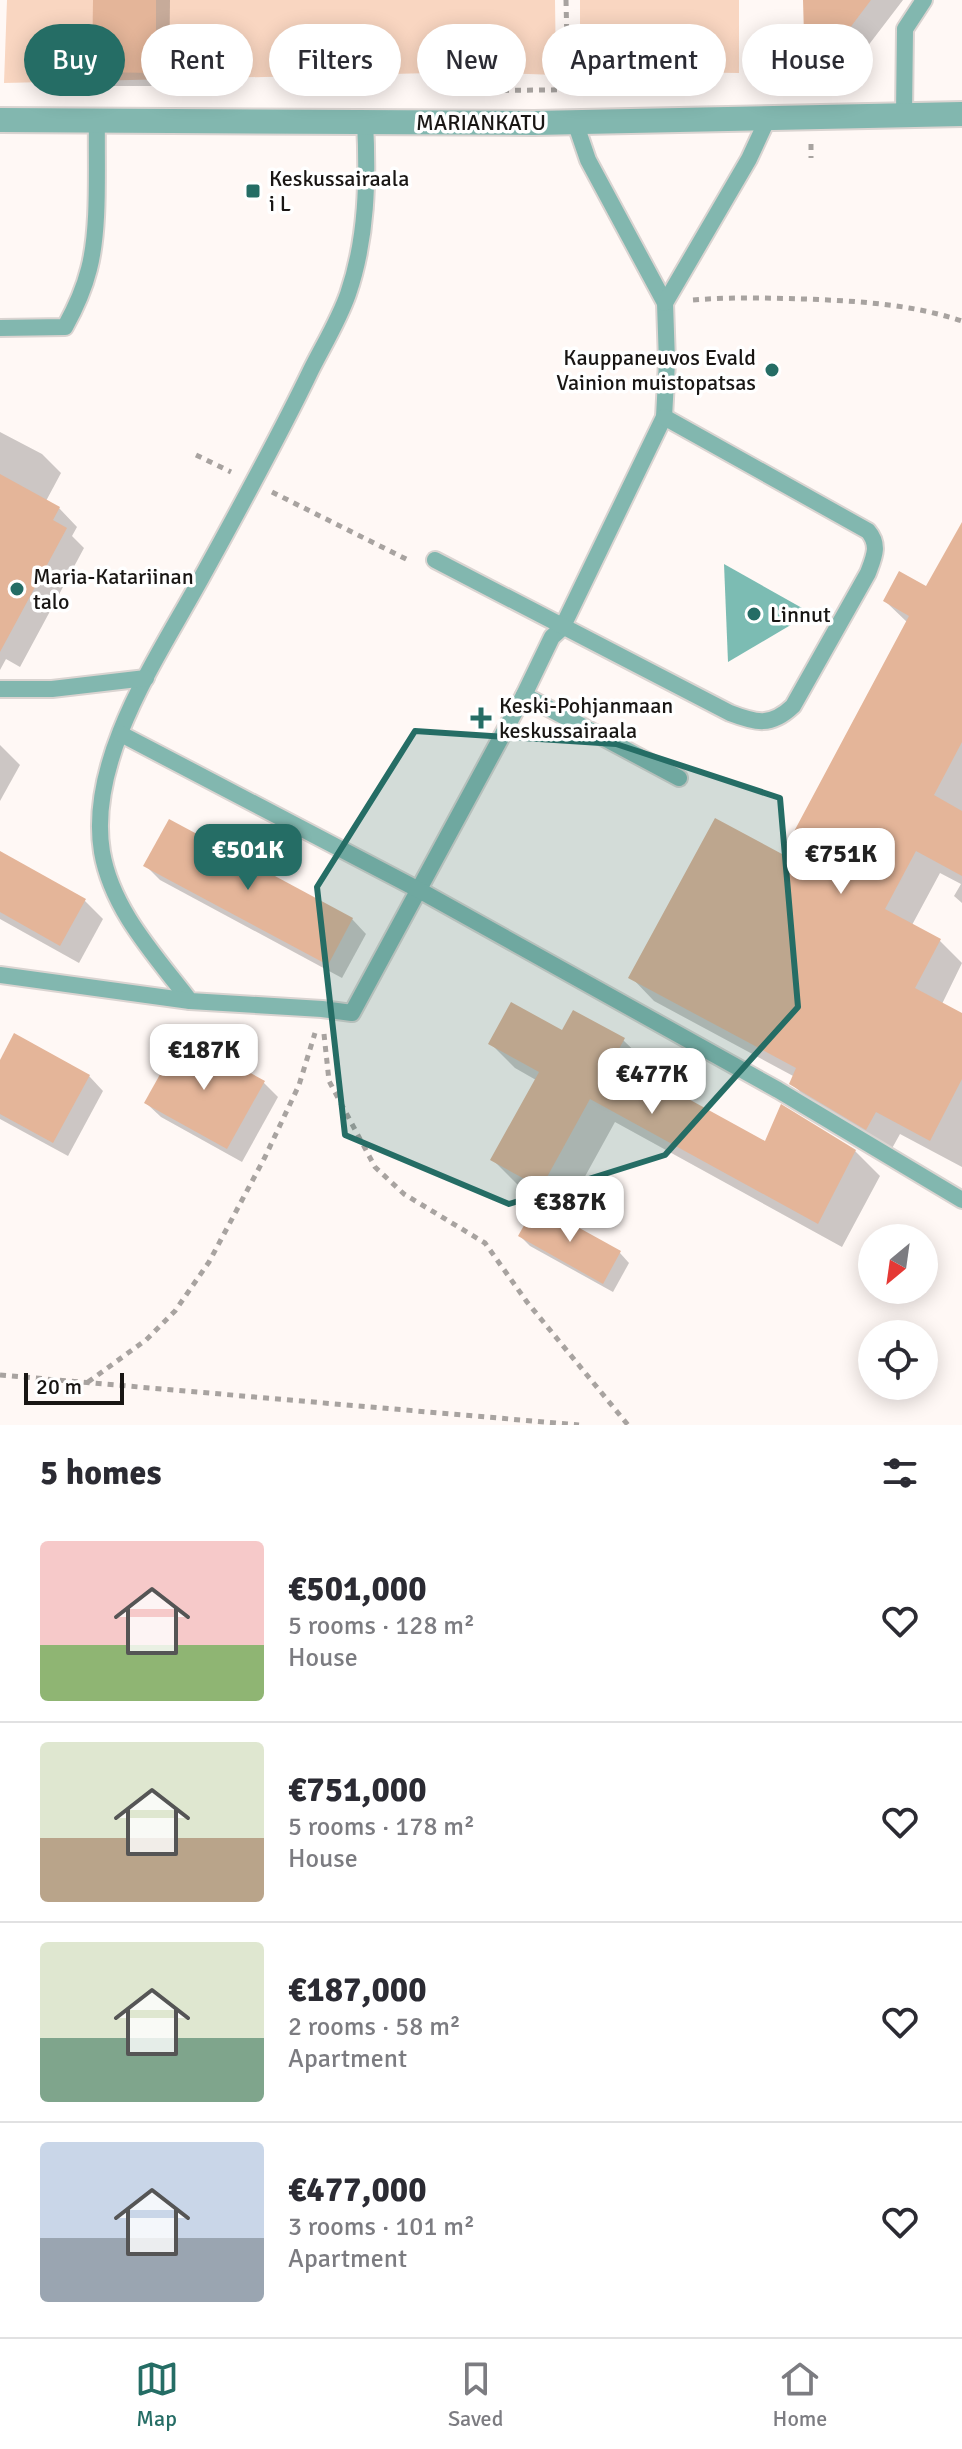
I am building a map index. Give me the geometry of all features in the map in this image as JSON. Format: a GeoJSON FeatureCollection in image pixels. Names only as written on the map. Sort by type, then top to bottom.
{"type":"FeatureCollection","features":[{"type":"Feature","properties":{"kind":"street","name":"MARIANKATU"},"geometry":{"type":"LineString","coordinates":[[0,120],[575,122],[962,114]]}},
{"type":"Feature","properties":{"kind":"lane"},"geometry":{"type":"LineString","coordinates":[[904,115],[905,29],[924,0]]}},
{"type":"Feature","properties":{"kind":"lane"},"geometry":{"type":"LineString","coordinates":[[665,303],[749,159],[768,118]]}},
{"type":"Feature","properties":{"kind":"lane"},"geometry":{"type":"LineString","coordinates":[[0,328],[65,327],[76,306],[90,269],[94,241],[97,120]]}},
{"type":"Feature","properties":{"kind":"lane"},"geometry":{"type":"LineString","coordinates":[[190,1001],[135,929],[110,887],[102,849],[101,810],[107,774],[146,678],[254,484],[348,296],[361,246],[367,168],[365,121]]}},
{"type":"Feature","properties":{"kind":"lane"},"geometry":{"type":"LineString","coordinates":[[0,975],[190,1001],[352,1013],[524,695],[552,637],[562,628],[664,417],[667,362],[665,303],[588,160],[575,122]]}},
{"type":"Feature","properties":{"kind":"lane"},"geometry":{"type":"LineString","coordinates":[[435,560],[730,713],[752,721],[767,721],[782,716],[793,706],[868,573],[875,555],[875,539],[868,531],[664,417]]}},
{"type":"Feature","properties":{"kind":"lane"},"geometry":{"type":"LineString","coordinates":[[0,689],[52,689],[146,678]]}},
{"type":"Feature","properties":{"kind":"lane"},"geometry":{"type":"LineString","coordinates":[[524,695],[679,778]]}},
{"type":"Feature","properties":{"kind":"lane"},"geometry":{"type":"LineString","coordinates":[[121,734],[419,890],[778,1090],[962,1200]]}},
{"type":"Feature","properties":{"kind":"path"},"geometry":{"type":"LineString","coordinates":[[566,0],[567,24]]}},
{"type":"Feature","properties":{"kind":"path"},"geometry":{"type":"LineString","coordinates":[[665,303],[725,297],[872,303],[913,307],[962,321]]}},
{"type":"Feature","properties":{"kind":"path"},"geometry":{"type":"LineString","coordinates":[[196,455],[415,563]]}},
{"type":"Feature","properties":{"kind":"path"},"geometry":{"type":"LineString","coordinates":[[88,1382],[156,1330],[175,1311],[209,1262],[299,1085],[322,1009]]}},
{"type":"Feature","properties":{"kind":"path"},"geometry":{"type":"LineString","coordinates":[[322,1009],[329,1081],[375,1167],[404,1194],[485,1243],[527,1302],[628,1425]]}},
{"type":"Feature","properties":{"kind":"path"},"geometry":{"type":"LineString","coordinates":[[0,1375],[579,1425]]}},
{"type":"Feature","properties":{"kind":"highlighted area"},"geometry":{"type":"Polygon","coordinates":[[[415,731],[616,744],[780,798],[798,1007],[665,1155],[509,1204],[345,1135],[317,887],[415,731]]]}},
{"type":"Feature","properties":{"kind":"shaded area"},"geometry":{"type":"Polygon","coordinates":[[[7,0],[555,0],[555,24],[542,24],[542,74],[526,74],[526,24],[417,24],[417,73],[401,74],[401,24],[269,24],[269,77],[253,77],[253,24],[141,24],[141,80],[125,80],[125,24],[24,24],[24,83],[4,83],[7,0]]]}},
{"type":"Feature","properties":{"kind":"shaded area"},"geometry":{"type":"Polygon","coordinates":[[[580,0],[739,0],[739,73],[726,73],[726,24],[580,24],[580,0]]]}},
{"type":"Feature","properties":{"kind":"water"},"geometry":{"type":"Polygon","coordinates":[[[724,564],[811,613],[728,662],[724,564]]]}},
{"type":"Feature","properties":{"kind":"building"},"geometry":{"type":"Polygon","coordinates":[[[93,0],[156,0],[156,24],[141,24],[141,73],[125,73],[125,24],[93,24],[93,0]]]}},
{"type":"Feature","properties":{"kind":"building"},"geometry":{"type":"Polygon","coordinates":[[[803,0],[871,0],[853,24],[804,24],[803,0]]]}},
{"type":"Feature","properties":{"kind":"building","name":"Maria-Katariinan talo"},"geometry":{"type":"Polygon","coordinates":[[[0,474],[60,507],[53,520],[67,528],[0,652],[0,474]]]}},
{"type":"Feature","properties":{"kind":"building"},"geometry":{"type":"Polygon","coordinates":[[[962,522],[962,742],[934,795],[962,811],[962,876],[916,851],[885,909],[941,939],[915,988],[962,1013],[962,1079],[930,1141],[876,1112],[866,1130],[789,1084],[796,1068],[628,978],[715,818],[782,854],[909,616],[883,601],[899,571],[926,586],[962,522]]]}},
{"type":"Feature","properties":{"kind":"building"},"geometry":{"type":"Polygon","coordinates":[[[169,819],[353,918],[328,965],[143,866],[169,819]]]}},
{"type":"Feature","properties":{"kind":"building"},"geometry":{"type":"Polygon","coordinates":[[[0,851],[86,899],[60,946],[0,912],[0,851]]]}},
{"type":"Feature","properties":{"kind":"building"},"geometry":{"type":"Polygon","coordinates":[[[511,1002],[562,1030],[573,1010],[625,1038],[614,1058],[765,1141],[781,1104],[856,1150],[818,1224],[590,1099],[541,1188],[490,1160],[539,1072],[488,1044],[511,1002]]]}},
{"type":"Feature","properties":{"kind":"building"},"geometry":{"type":"Polygon","coordinates":[[[14,1033],[90,1075],[53,1143],[0,1114],[0,1060],[14,1033]]]}},
{"type":"Feature","properties":{"kind":"building"},"geometry":{"type":"Polygon","coordinates":[[[182,1035],[265,1081],[227,1149],[144,1103],[182,1035]]]}},
{"type":"Feature","properties":{"kind":"building"},"geometry":{"type":"Polygon","coordinates":[[[536,1204],[621,1251],[603,1284],[518,1236],[536,1204]]]}},
{"type":"Feature","properties":{"kind":"place","name":"Keskussairaala i L"},"geometry":{"type":"Point","coordinates":[253,191]}},
{"type":"Feature","properties":{"kind":"place","name":"Kauppaneuvos Evald Vainion muistopatsas"},"geometry":{"type":"Point","coordinates":[772,370]}},
{"type":"Feature","properties":{"kind":"place","name":"Maria-Katariinan talo"},"geometry":{"type":"Point","coordinates":[17,589]}},
{"type":"Feature","properties":{"kind":"place","name":"Linnut"},"geometry":{"type":"Point","coordinates":[754,614]}},
{"type":"Feature","properties":{"kind":"place","name":"Keski-Pohjanmaan keskussairaala"},"geometry":{"type":"Point","coordinates":[481,718]}}]}
